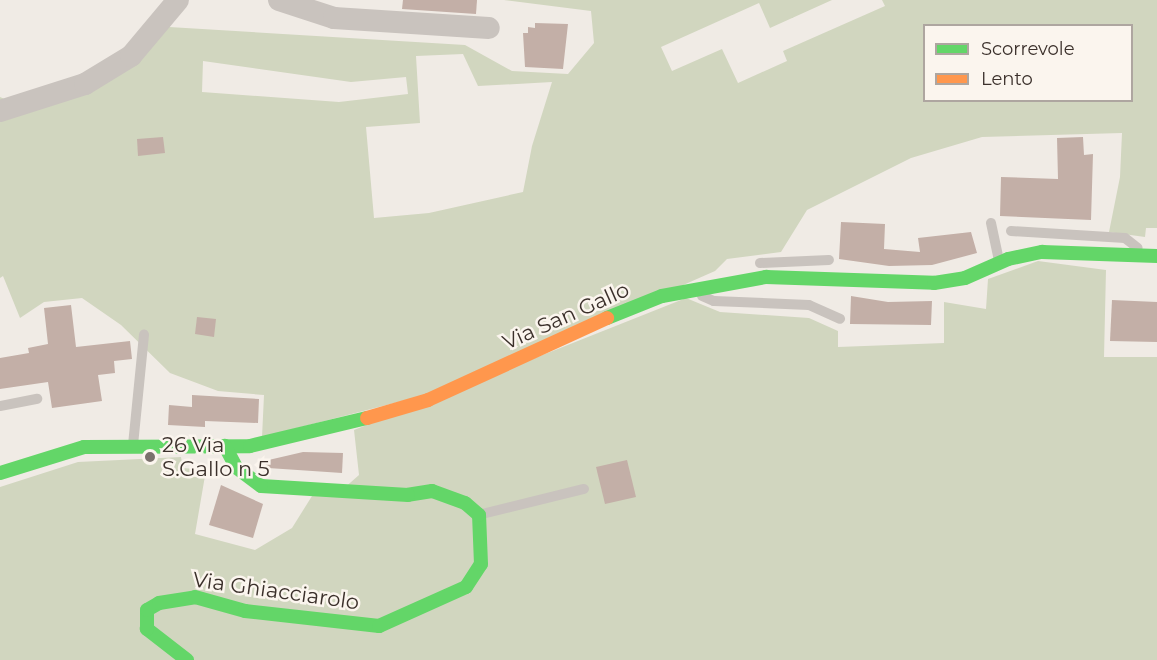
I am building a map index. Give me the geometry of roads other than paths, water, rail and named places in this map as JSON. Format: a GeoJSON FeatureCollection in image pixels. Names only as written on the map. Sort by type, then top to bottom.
{"type":"FeatureCollection","features":[{"type":"Feature","properties":{"kind":"street"},"geometry":{"type":"LineString","coordinates":[[0,111],[85,84],[131,56],[178,0]]}},
{"type":"Feature","properties":{"kind":"street"},"geometry":{"type":"LineString","coordinates":[[279,0],[334,18],[489,28]]}},
{"type":"Feature","properties":{"kind":"street","name":"Via San Gallo"},"geometry":{"type":"LineString","coordinates":[[0,473],[84,447],[250,446],[365,419],[428,400],[578,330],[687,290],[707,286],[800,277],[845,277],[888,284],[934,283],[965,278],[999,263],[1042,252],[1157,256]]}},
{"type":"Feature","properties":{"kind":"street"},"geometry":{"type":"LineString","coordinates":[[225,447],[236,467],[261,486],[408,495],[432,491],[465,503],[479,515]]}},
{"type":"Feature","properties":{"kind":"street","name":"Via Ghiacciarolo"},"geometry":{"type":"LineString","coordinates":[[187,660],[147,629],[147,610],[159,603],[195,597],[245,611],[380,626],[466,587],[481,564],[479,515]]}},
{"type":"Feature","properties":{"kind":"lane"},"geometry":{"type":"LineString","coordinates":[[991,223],[999,263]]}},
{"type":"Feature","properties":{"kind":"lane"},"geometry":{"type":"LineString","coordinates":[[1011,231],[1125,238],[1136,244],[1142,256]]}},
{"type":"Feature","properties":{"kind":"lane"},"geometry":{"type":"LineString","coordinates":[[750,265],[789,260],[829,260]]}},
{"type":"Feature","properties":{"kind":"lane"},"geometry":{"type":"LineString","coordinates":[[707,286],[730,269]]}},
{"type":"Feature","properties":{"kind":"lane"},"geometry":{"type":"LineString","coordinates":[[687,290],[714,301],[808,305],[840,319]]}},
{"type":"Feature","properties":{"kind":"lane"},"geometry":{"type":"LineString","coordinates":[[133,446],[144,335]]}},
{"type":"Feature","properties":{"kind":"lane"},"geometry":{"type":"LineString","coordinates":[[0,406],[37,399]]}},
{"type":"Feature","properties":{"kind":"lane"},"geometry":{"type":"LineString","coordinates":[[171,434],[210,435],[250,446]]}},
{"type":"Feature","properties":{"kind":"lane"},"geometry":{"type":"LineString","coordinates":[[479,515],[584,489]]}},
{"type":"Feature","properties":{"kind":"place","name":"26 Via S.Gallo n 5"},"geometry":{"type":"Point","coordinates":[150,457]}}]}
